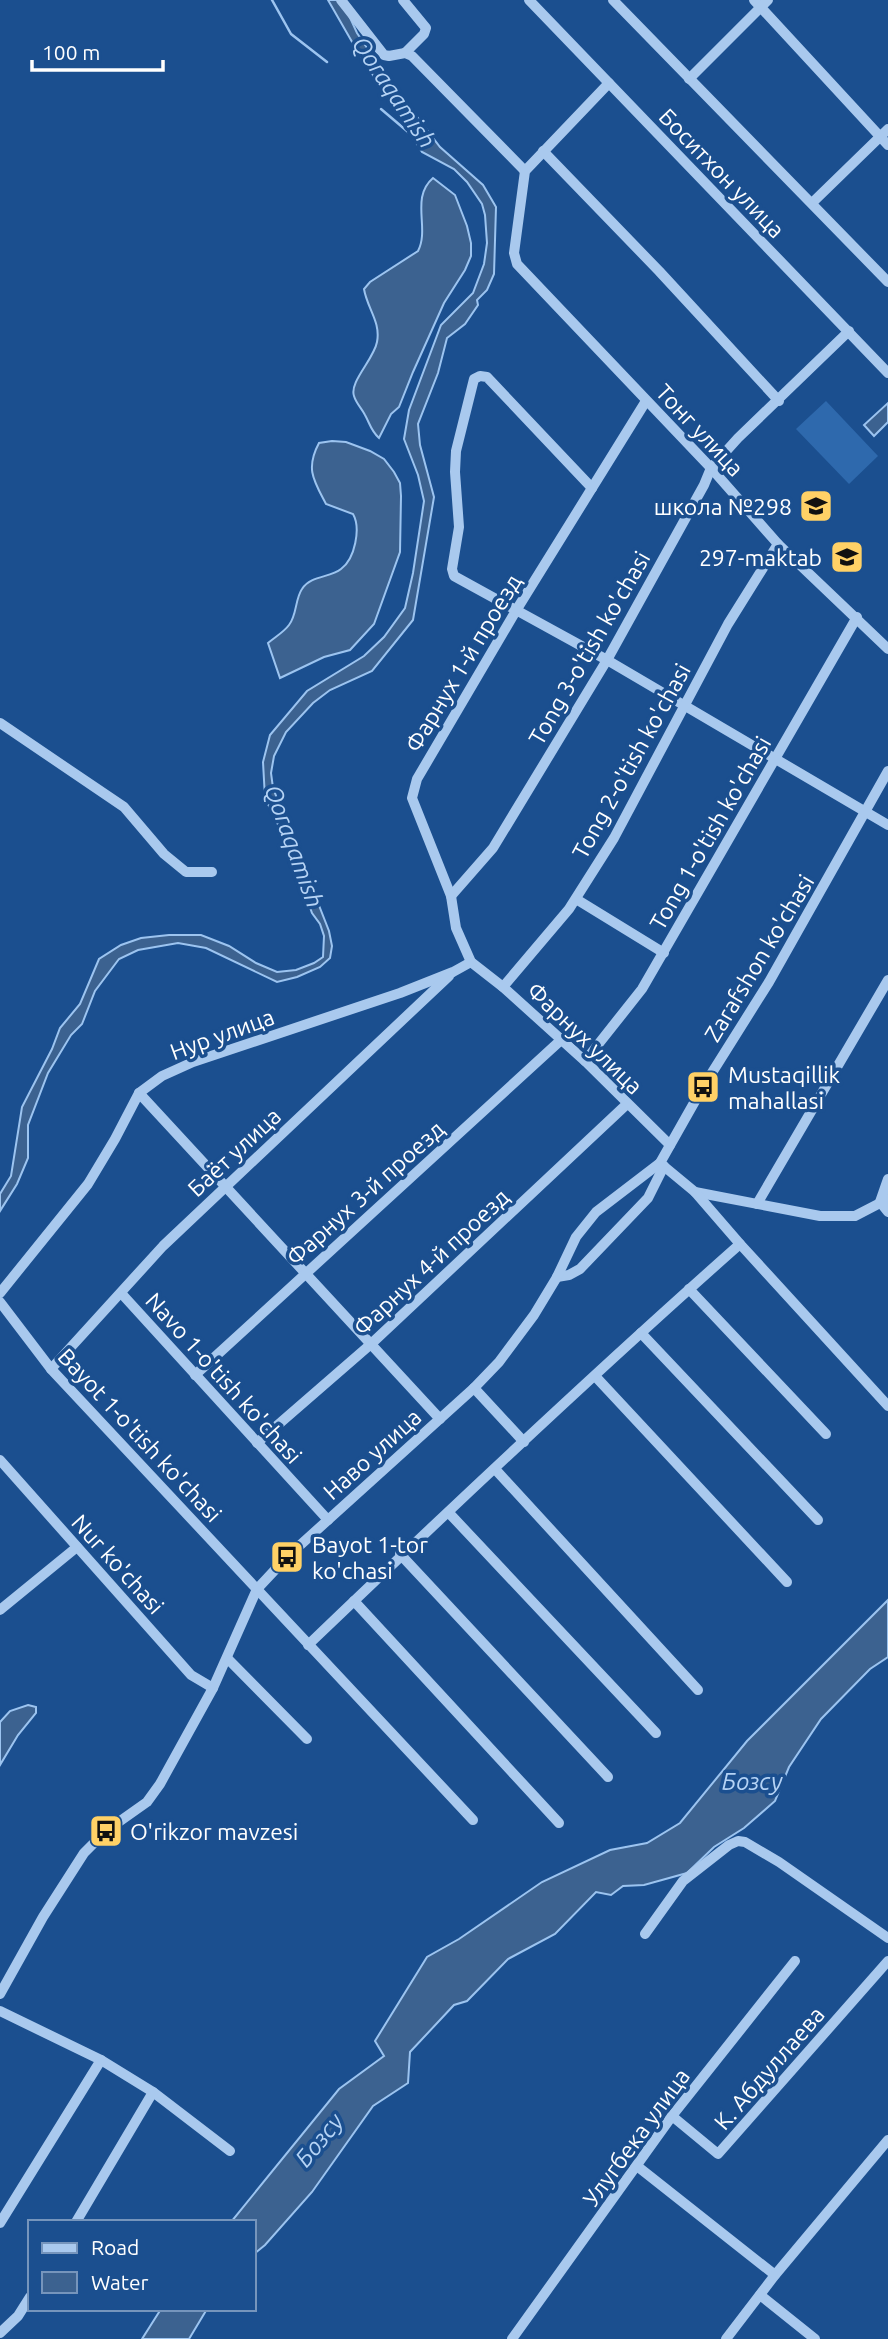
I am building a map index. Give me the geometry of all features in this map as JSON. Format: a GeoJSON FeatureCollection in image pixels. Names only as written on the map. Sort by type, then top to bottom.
{"type":"FeatureCollection","features":[{"type":"Feature","properties":{"kind":"street"},"geometry":{"type":"LineString","coordinates":[[341,0],[384,55],[389,56],[405,52],[424,34],[426,28],[403,0]]}},
{"type":"Feature","properties":{"kind":"street","name":"Боситхон улица"},"geometry":{"type":"LineString","coordinates":[[529,0],[888,373]]}},
{"type":"Feature","properties":{"kind":"street","name":"Боситхон улица"},"geometry":{"type":"LineString","coordinates":[[613,0],[813,202],[888,282]]}},
{"type":"Feature","properties":{"kind":"street"},"geometry":{"type":"LineString","coordinates":[[690,79],[761,2],[884,133],[888,145]]}},
{"type":"Feature","properties":{"kind":"street"},"geometry":{"type":"LineString","coordinates":[[405,52],[525,171],[609,83]]}},
{"type":"Feature","properties":{"kind":"street"},"geometry":{"type":"LineString","coordinates":[[813,202],[884,133]]}},
{"type":"Feature","properties":{"kind":"street"},"geometry":{"type":"LineString","coordinates":[[543,151],[779,401]]}},
{"type":"Feature","properties":{"kind":"street","name":"Тонг улица"},"geometry":{"type":"LineString","coordinates":[[525,171],[513,253],[517,264],[711,468],[778,544],[888,649]]}},
{"type":"Feature","properties":{"kind":"street","name":"Tong 3-o'tish ko'chasi"},"geometry":{"type":"LineString","coordinates":[[451,896],[493,848],[607,660],[711,468],[738,438],[849,331]]}},
{"type":"Feature","properties":{"kind":"street"},"geometry":{"type":"LineString","coordinates":[[592,488],[487,377],[474,379],[456,451],[459,527],[452,569],[460,581],[517,609],[607,660],[888,825]]}},
{"type":"Feature","properties":{"kind":"street","name":"Фарнух 1-й проезд"},"geometry":{"type":"LineString","coordinates":[[471,962],[456,928],[451,896],[412,797],[416,779],[646,401]]}},
{"type":"Feature","properties":{"kind":"street","name":"Tong 2-o'tish ko'chasi"},"geometry":{"type":"LineString","coordinates":[[503,987],[576,899],[614,838],[728,624],[778,544]]}},
{"type":"Feature","properties":{"kind":"street","name":"Tong 1-o'tish ko'chasi"},"geometry":{"type":"LineString","coordinates":[[585,1061],[642,989],[857,617]]}},
{"type":"Feature","properties":{"kind":"street"},"geometry":{"type":"LineString","coordinates":[[0,723],[124,807],[164,854],[186,872],[212,872]]}},
{"type":"Feature","properties":{"kind":"street","name":"Zarafshon ko'chasi"},"geometry":{"type":"LineString","coordinates":[[557,1276],[569,1275],[580,1269],[648,1198],[670,1145],[769,982],[888,771]]}},
{"type":"Feature","properties":{"kind":"street"},"geometry":{"type":"LineString","coordinates":[[576,899],[664,953]]}},
{"type":"Feature","properties":{"kind":"street","name":"Фарнух улица"},"geometry":{"type":"LineString","coordinates":[[471,962],[503,987],[585,1061],[670,1145]]}},
{"type":"Feature","properties":{"kind":"street","name":"Нур улица"},"geometry":{"type":"LineString","coordinates":[[0,1293],[88,1184],[116,1139],[139,1093],[162,1076],[193,1062],[387,998],[453,972],[471,962]]}},
{"type":"Feature","properties":{"kind":"street","name":"Баёт улица"},"geometry":{"type":"LineString","coordinates":[[51,1369],[163,1246],[453,972]]}},
{"type":"Feature","properties":{"kind":"street"},"geometry":{"type":"LineString","coordinates":[[757,1204],[888,980]]}},
{"type":"Feature","properties":{"kind":"street","name":"Фарнух 3-й проезд"},"geometry":{"type":"LineString","coordinates":[[195,1375],[561,1040]]}},
{"type":"Feature","properties":{"kind":"street"},"geometry":{"type":"LineString","coordinates":[[139,1093],[227,1185],[440,1419]]}},
{"type":"Feature","properties":{"kind":"street","name":"Фарнух 4-й проезд"},"geometry":{"type":"LineString","coordinates":[[257,1443],[371,1344],[626,1104]]}},
{"type":"Feature","properties":{"kind":"street"},"geometry":{"type":"LineString","coordinates":[[662,1164],[695,1192],[888,1406]]}},
{"type":"Feature","properties":{"kind":"street","name":"Наво улица"},"geometry":{"type":"LineString","coordinates":[[0,1994],[43,1917],[84,1853],[106,1831],[147,1802],[160,1784],[213,1688],[257,1589],[287,1557],[474,1388],[499,1362],[534,1315],[576,1237],[596,1212],[662,1164]]}},
{"type":"Feature","properties":{"kind":"street"},"geometry":{"type":"LineString","coordinates":[[888,1179],[884,1201],[888,1212]]}},
{"type":"Feature","properties":{"kind":"street"},"geometry":{"type":"LineString","coordinates":[[695,1192],[820,1216],[855,1216],[884,1201]]}},
{"type":"Feature","properties":{"kind":"street"},"geometry":{"type":"LineString","coordinates":[[308,1645],[400,1554],[449,1513],[740,1244]]}},
{"type":"Feature","properties":{"kind":"street"},"geometry":{"type":"LineString","coordinates":[[689,1289],[826,1434]]}},
{"type":"Feature","properties":{"kind":"street","name":"Navo 1-o'tish ko'chasi"},"geometry":{"type":"LineString","coordinates":[[121,1293],[328,1520]]}},
{"type":"Feature","properties":{"kind":"street","name":"Bayot 1-o'tish ko'chasi"},"geometry":{"type":"LineString","coordinates":[[0,1302],[51,1369],[473,1820]]}},
{"type":"Feature","properties":{"kind":"street"},"geometry":{"type":"LineString","coordinates":[[641,1333],[818,1520]]}},
{"type":"Feature","properties":{"kind":"street"},"geometry":{"type":"LineString","coordinates":[[595,1376],[787,1582]]}},
{"type":"Feature","properties":{"kind":"street"},"geometry":{"type":"LineString","coordinates":[[474,1388],[524,1442]]}},
{"type":"Feature","properties":{"kind":"street","name":"Nur ko'chasi"},"geometry":{"type":"LineString","coordinates":[[0,1460],[191,1675],[213,1688]]}},
{"type":"Feature","properties":{"kind":"street"},"geometry":{"type":"LineString","coordinates":[[495,1469],[698,1690]]}},
{"type":"Feature","properties":{"kind":"street"},"geometry":{"type":"LineString","coordinates":[[449,1513],[656,1733]]}},
{"type":"Feature","properties":{"kind":"street"},"geometry":{"type":"LineString","coordinates":[[0,1611],[77,1547]]}},
{"type":"Feature","properties":{"kind":"street"},"geometry":{"type":"LineString","coordinates":[[400,1554],[608,1777]]}},
{"type":"Feature","properties":{"kind":"street"},"geometry":{"type":"LineString","coordinates":[[354,1601],[559,1823]]}},
{"type":"Feature","properties":{"kind":"street"},"geometry":{"type":"LineString","coordinates":[[227,1658],[307,1739]]}},
{"type":"Feature","properties":{"kind":"street"},"geometry":{"type":"LineString","coordinates":[[645,1934],[683,1881],[738,1841],[745,1842],[779,1862],[888,1938]]}},
{"type":"Feature","properties":{"kind":"street","name":"Улугбека улица"},"geometry":{"type":"LineString","coordinates":[[512,2339],[672,2116],[795,1961]]}},
{"type":"Feature","properties":{"kind":"street","name":"К. Абдуллаева"},"geometry":{"type":"LineString","coordinates":[[672,2116],[718,2154],[888,1961]]}},
{"type":"Feature","properties":{"kind":"street"},"geometry":{"type":"LineString","coordinates":[[0,2011],[101,2060],[153,2092],[230,2151]]}},
{"type":"Feature","properties":{"kind":"street"},"geometry":{"type":"LineString","coordinates":[[0,2223],[101,2060]]}},
{"type":"Feature","properties":{"kind":"street"},"geometry":{"type":"LineString","coordinates":[[77,2220],[153,2092]]}},
{"type":"Feature","properties":{"kind":"street"},"geometry":{"type":"LineString","coordinates":[[726,2339],[775,2275],[888,2140]]}},
{"type":"Feature","properties":{"kind":"street"},"geometry":{"type":"LineString","coordinates":[[637,2166],[775,2275]]}},
{"type":"Feature","properties":{"kind":"street"},"geometry":{"type":"LineString","coordinates":[[760,2295],[815,2339]]}},
{"type":"Feature","properties":{"kind":"street"},"geometry":{"type":"LineString","coordinates":[[0,2333],[18,2316],[28,2300]]}},
{"type":"Feature","properties":{"kind":"shaded area"},"geometry":{"type":"Polygon","coordinates":[[[826,401],[878,456],[849,484],[796,429],[826,401]]]}},
{"type":"Feature","properties":{"kind":"water","name":"Qoraqamish"},"geometry":{"type":"Polygon","coordinates":[[[328,0],[342,0],[357,33],[382,70],[391,89],[408,105],[440,147],[483,185],[496,207],[494,274],[465,324],[447,338],[438,373],[418,424],[420,445],[434,497],[413,620],[372,671],[330,690],[313,703],[286,732],[274,756],[271,773],[273,788],[329,931],[332,946],[330,958],[320,967],[277,982],[206,948],[178,943],[138,950],[119,959],[95,991],[82,1024],[71,1035],[48,1073],[28,1125],[28,1158],[17,1184],[0,1211],[0,1194],[11,1176],[22,1107],[60,1028],[80,1004],[99,959],[121,945],[141,938],[169,935],[201,935],[229,946],[277,972],[296,970],[323,957],[324,936],[320,924],[312,913],[288,845],[265,798],[263,762],[270,735],[307,691],[364,656],[384,637],[405,608],[424,501],[418,475],[404,439],[409,410],[441,325],[473,293],[484,264],[487,243],[482,204],[454,169],[422,152],[328,0]]]}},
{"type":"Feature","properties":{"kind":"water"},"geometry":{"type":"Polygon","coordinates":[[[433,178],[455,195],[467,226],[471,256],[444,303],[399,407],[391,414],[379,438],[356,401],[353,390],[375,349],[378,335],[364,289],[370,282],[418,251],[422,233],[421,204],[426,186],[433,178]]]}},
{"type":"Feature","properties":{"kind":"water"},"geometry":{"type":"Polygon","coordinates":[[[888,403],[888,422],[874,436],[864,425],[888,403]]]}},
{"type":"Feature","properties":{"kind":"water"},"geometry":{"type":"Polygon","coordinates":[[[346,442],[370,451],[384,459],[394,472],[400,483],[401,496],[400,552],[374,624],[350,650],[324,657],[280,678],[268,643],[289,625],[306,584],[341,569],[350,558],[355,543],[353,514],[326,504],[313,475],[312,460],[319,443],[346,442]]]}},
{"type":"Feature","properties":{"kind":"water","name":"Бозсу"},"geometry":{"type":"Polygon","coordinates":[[[888,1600],[888,1657],[870,1669],[821,1719],[789,1767],[775,1801],[744,1828],[714,1847],[687,1873],[644,1885],[623,1886],[611,1895],[596,1892],[555,1934],[508,1959],[467,2001],[454,2005],[410,2052],[408,2083],[373,2106],[312,2192],[256,2252],[256,2220],[233,2220],[339,2089],[384,2056],[375,2041],[427,1957],[459,1939],[542,1882],[610,1850],[647,1843],[680,1823],[747,1741],[888,1600]]]}},
{"type":"Feature","properties":{"kind":"water"},"geometry":{"type":"Polygon","coordinates":[[[28,1705],[36,1707],[36,1713],[18,1735],[0,1765],[0,1722],[10,1711],[28,1705]]]}},
{"type":"Feature","properties":{"kind":"water"},"geometry":{"type":"Polygon","coordinates":[[[160,2311],[206,2311],[189,2339],[142,2339],[160,2311]]]}},
{"type":"Feature","properties":{"kind":"waterway"},"geometry":{"type":"LineString","coordinates":[[272,0],[291,34],[327,62]]}},
{"type":"Feature","properties":{"kind":"waterway","name":"Qoraqamish"},"geometry":{"type":"LineString","coordinates":[[381,109],[414,137]]}},
{"type":"Feature","properties":{"kind":"place","name":"школа №298"},"geometry":{"type":"Point","coordinates":[816,506]}},
{"type":"Feature","properties":{"kind":"place","name":"297-maktab"},"geometry":{"type":"Point","coordinates":[847,557]}},
{"type":"Feature","properties":{"kind":"place","name":"Mustaqillik mahallasi"},"geometry":{"type":"Point","coordinates":[703,1087]}},
{"type":"Feature","properties":{"kind":"place","name":"Bayot 1-tor ko'chasi"},"geometry":{"type":"Point","coordinates":[287,1557]}},
{"type":"Feature","properties":{"kind":"place","name":"O'rikzor mavzesi"},"geometry":{"type":"Point","coordinates":[106,1831]}}]}
